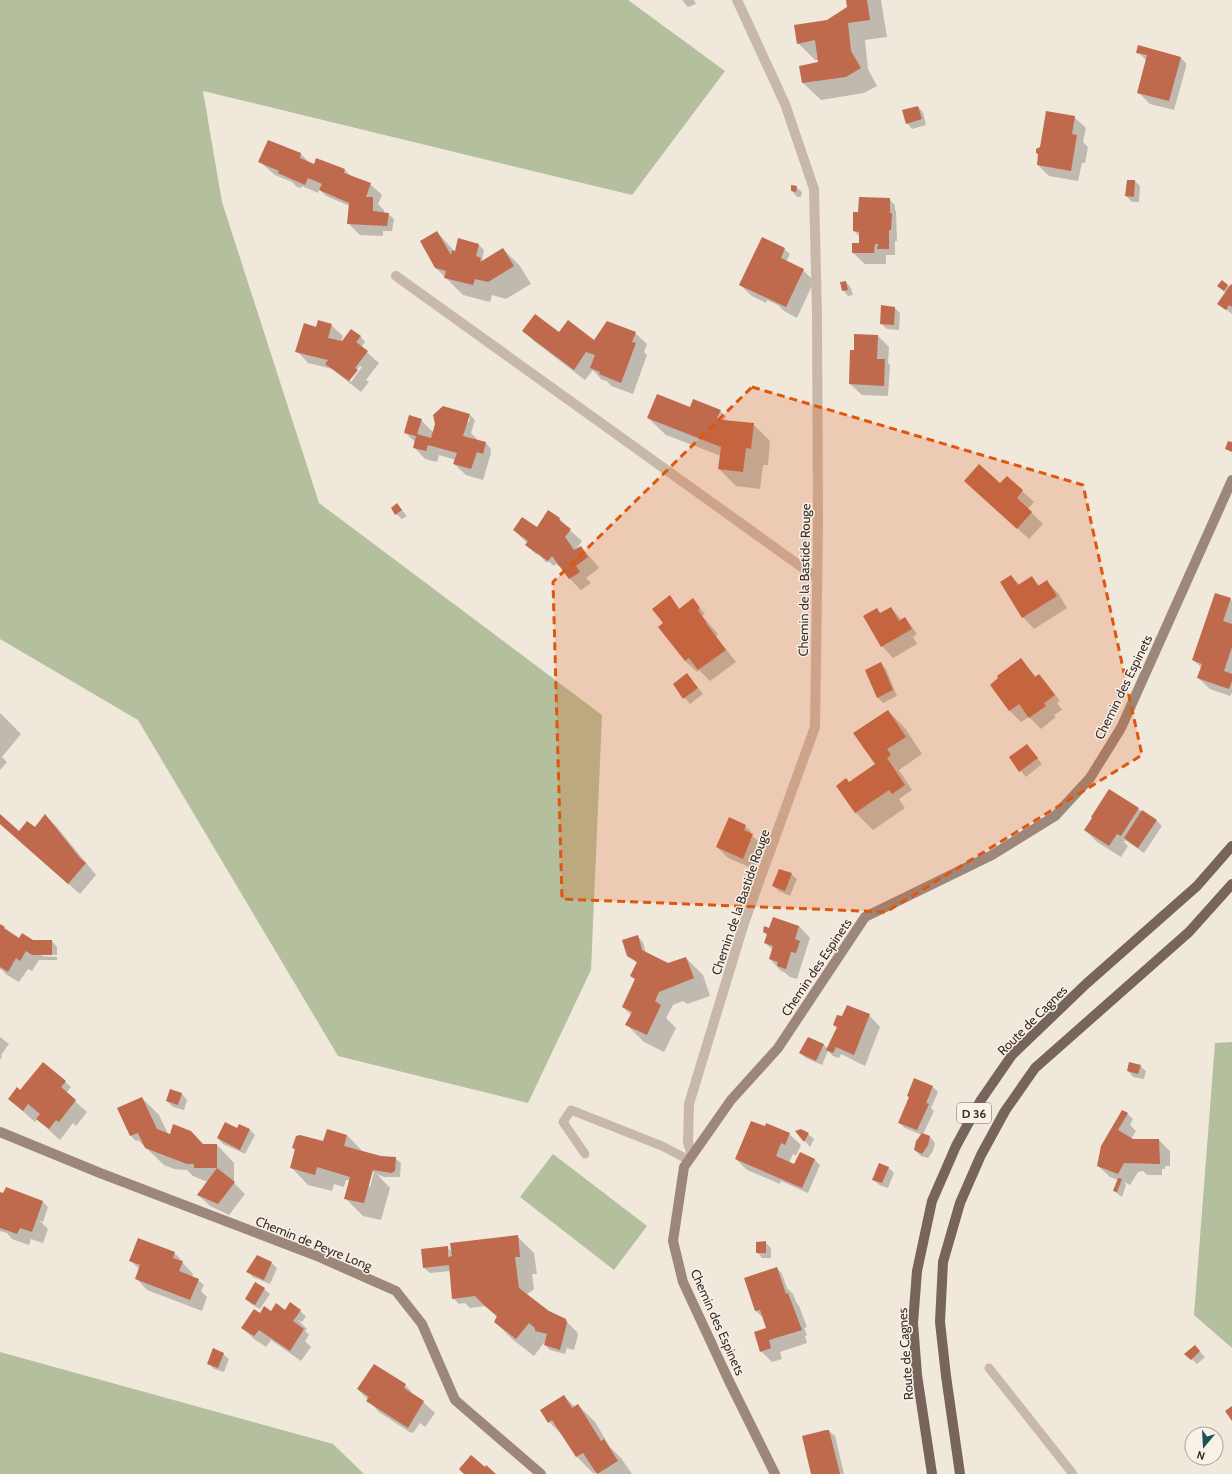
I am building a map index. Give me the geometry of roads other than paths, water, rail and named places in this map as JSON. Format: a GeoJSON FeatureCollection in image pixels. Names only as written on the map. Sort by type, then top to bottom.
{"type":"FeatureCollection","features":[{"type":"Feature","properties":{"kind":"main road","name":"Route de Cagnes"},"geometry":{"type":"LineString","coordinates":[[932,1474],[917,1375],[913,1323],[917,1271],[932,1201],[956,1146],[981,1100],[1012,1055],[1086,984],[1197,886],[1232,846]]}},
{"type":"Feature","properties":{"kind":"main road","name":"D 36"},"geometry":{"type":"LineString","coordinates":[[960,1474],[940,1322],[943,1262],[960,1203],[981,1155],[1005,1111],[1035,1068],[1189,932],[1232,884]]}},
{"type":"Feature","properties":{"kind":"street","name":"Chemin de la Bastide Rouge"},"geometry":{"type":"LineString","coordinates":[[691,1157],[688,1142],[689,1104],[744,923],[815,727],[817,578],[817,323],[814,189],[785,104],[738,0]]}},
{"type":"Feature","properties":{"kind":"street"},"geometry":{"type":"LineString","coordinates":[[396,276],[817,578]]}},
{"type":"Feature","properties":{"kind":"street","name":"Chemin des Espinets"},"geometry":{"type":"LineString","coordinates":[[775,1474],[729,1381],[683,1282],[673,1241],[684,1167],[731,1100],[778,1048],[865,917],[992,855],[1055,816],[1090,778],[1121,728],[1232,480]]}},
{"type":"Feature","properties":{"kind":"street","name":"Chemin de Peyre Long"},"geometry":{"type":"LineString","coordinates":[[0,1132],[100,1173],[317,1256],[396,1291],[422,1324],[455,1400],[541,1474]]}},
{"type":"Feature","properties":{"kind":"lane"},"geometry":{"type":"LineString","coordinates":[[585,1154],[563,1122],[571,1110],[691,1157]]}},
{"type":"Feature","properties":{"kind":"lane"},"geometry":{"type":"LineString","coordinates":[[989,1368],[1073,1474]]}}]}
